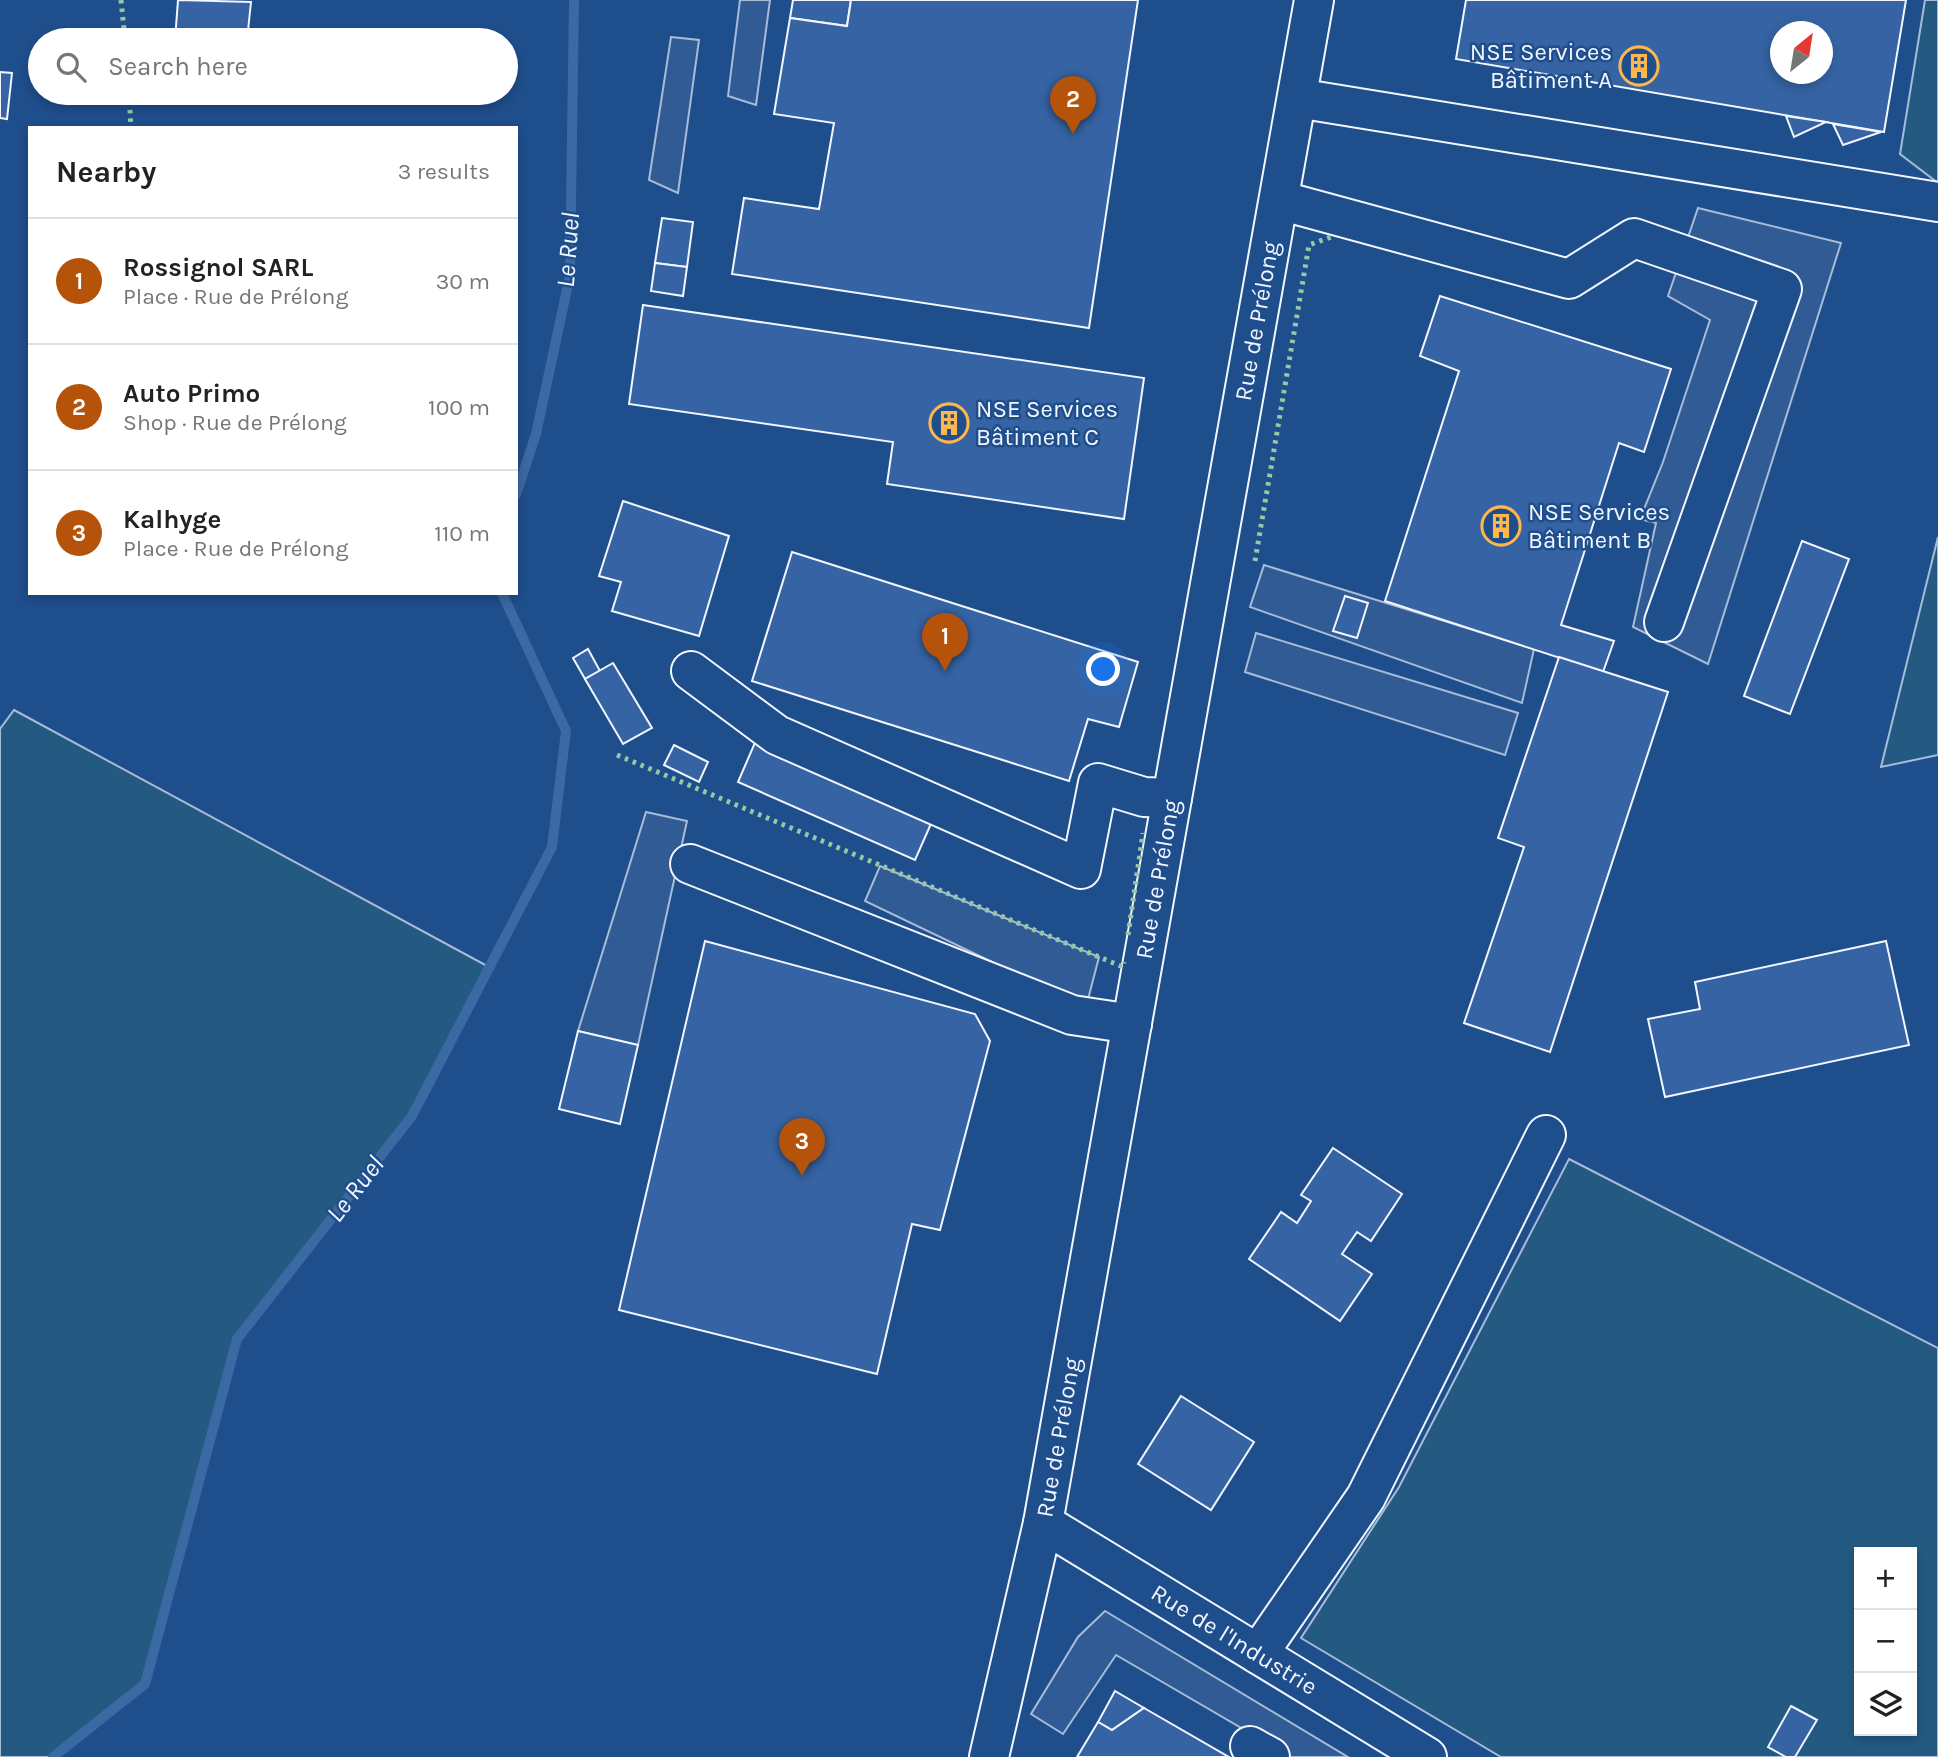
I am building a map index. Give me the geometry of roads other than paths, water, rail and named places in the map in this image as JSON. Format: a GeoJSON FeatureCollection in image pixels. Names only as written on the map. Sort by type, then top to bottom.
{"type":"FeatureCollection","features":[{"type":"Feature","properties":{"kind":"street","name":"Rue de Prélong"},"geometry":{"type":"LineString","coordinates":[[989,1757],[1042,1524],[1314,0]]}},
{"type":"Feature","properties":{"kind":"street"},"geometry":{"type":"LineString","coordinates":[[1297,98],[1938,202]]}},
{"type":"Feature","properties":{"kind":"street"},"geometry":{"type":"LineString","coordinates":[[1279,200],[1569,279],[1634,238],[1782,289],[1664,622]]}},
{"type":"Feature","properties":{"kind":"street"},"geometry":{"type":"LineString","coordinates":[[691,671],[778,735],[1082,869],[1098,783],[1144,797],[1172,798]]}},
{"type":"Feature","properties":{"kind":"street"},"geometry":{"type":"LineString","coordinates":[[690,864],[1072,1015],[1132,1024]]}},
{"type":"Feature","properties":{"kind":"street"},"geometry":{"type":"LineString","coordinates":[[1258,1654],[1366,1497],[1546,1135]]}},
{"type":"Feature","properties":{"kind":"street","name":"Rue de l'Industrie"},"geometry":{"type":"LineString","coordinates":[[1042,1524],[1427,1757]]}},
{"type":"Feature","properties":{"kind":"waterway","name":"Le Ruel"},"geometry":{"type":"LineString","coordinates":[[518,489],[536,434],[570,275],[574,0]]}},
{"type":"Feature","properties":{"kind":"waterway","name":"Le Ruel"},"geometry":{"type":"LineString","coordinates":[[53,1757],[145,1684],[237,1339],[412,1116],[552,847],[566,731],[503,595]]}},
{"type":"Feature","properties":{"kind":"place","name":"NSE Services Bâtiment A"},"geometry":{"type":"Point","coordinates":[1639,66]}},
{"type":"Feature","properties":{"kind":"place","name":"Auto Primo"},"geometry":{"type":"Point","coordinates":[1073,134]}},
{"type":"Feature","properties":{"kind":"place","name":"NSE Services Bâtiment C"},"geometry":{"type":"Point","coordinates":[949,423]}},
{"type":"Feature","properties":{"kind":"place","name":"NSE Services Bâtiment B"},"geometry":{"type":"Point","coordinates":[1501,526]}},
{"type":"Feature","properties":{"kind":"place","name":"Rossignol SARL"},"geometry":{"type":"Point","coordinates":[945,671]}},
{"type":"Feature","properties":{"kind":"place","name":"Kalhyge"},"geometry":{"type":"Point","coordinates":[802,1176]}}]}
